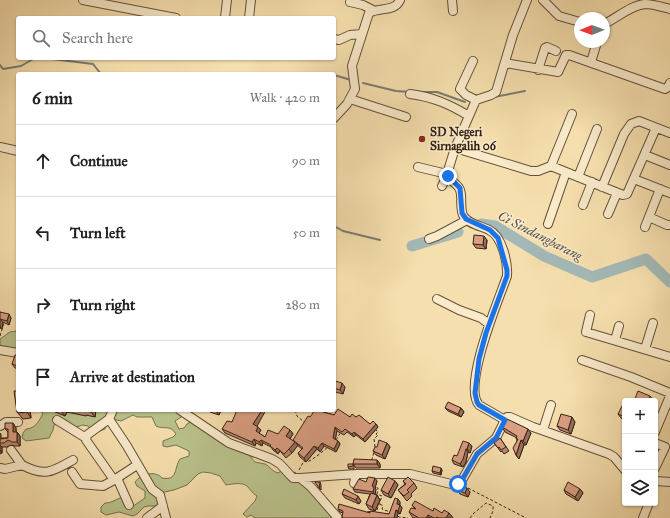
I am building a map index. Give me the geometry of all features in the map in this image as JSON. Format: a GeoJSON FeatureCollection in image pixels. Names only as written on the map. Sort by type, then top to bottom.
{"type":"FeatureCollection","features":[{"type":"Feature","properties":{"kind":"street"},"geometry":{"type":"LineString","coordinates":[[83,0],[166,16]]}},
{"type":"Feature","properties":{"kind":"street"},"geometry":{"type":"LineString","coordinates":[[224,16],[227,0]]}},
{"type":"Feature","properties":{"kind":"street"},"geometry":{"type":"LineString","coordinates":[[249,16],[251,0]]}},
{"type":"Feature","properties":{"kind":"street"},"geometry":{"type":"LineString","coordinates":[[336,116],[343,110],[350,99],[355,85],[352,66],[369,13],[373,10],[394,7],[400,0]]}},
{"type":"Feature","properties":{"kind":"street"},"geometry":{"type":"LineString","coordinates":[[452,0],[453,12]]}},
{"type":"Feature","properties":{"kind":"street"},"geometry":{"type":"LineString","coordinates":[[442,186],[468,116],[476,100],[496,92],[513,35],[527,0]]}},
{"type":"Feature","properties":{"kind":"street"},"geometry":{"type":"LineString","coordinates":[[543,0],[559,16],[574,20]]}},
{"type":"Feature","properties":{"kind":"street"},"geometry":{"type":"LineString","coordinates":[[350,2],[363,5],[373,10]]}},
{"type":"Feature","properties":{"kind":"street"},"geometry":{"type":"LineString","coordinates":[[610,21],[643,2],[670,9]]}},
{"type":"Feature","properties":{"kind":"street"},"geometry":{"type":"LineString","coordinates":[[336,39],[339,40],[350,35],[362,34]]}},
{"type":"Feature","properties":{"kind":"street"},"geometry":{"type":"LineString","coordinates":[[538,70],[544,48],[547,47],[556,51]]}},
{"type":"Feature","properties":{"kind":"street"},"geometry":{"type":"LineString","coordinates":[[591,62],[595,48]]}},
{"type":"Feature","properties":{"kind":"street"},"geometry":{"type":"LineString","coordinates":[[505,64],[558,72],[567,55],[591,62],[664,89],[669,86]]}},
{"type":"Feature","properties":{"kind":"street"},"geometry":{"type":"LineString","coordinates":[[473,61],[460,89],[476,100]]}},
{"type":"Feature","properties":{"kind":"street"},"geometry":{"type":"LineString","coordinates":[[410,94],[431,97],[443,101],[468,116]]}},
{"type":"Feature","properties":{"kind":"street"},"geometry":{"type":"LineString","coordinates":[[350,99],[406,117]]}},
{"type":"Feature","properties":{"kind":"street"},"geometry":{"type":"LineString","coordinates":[[551,166],[572,114]]}},
{"type":"Feature","properties":{"kind":"street"},"geometry":{"type":"LineString","coordinates":[[602,187],[631,124],[639,121],[670,133]]}},
{"type":"Feature","properties":{"kind":"street"},"geometry":{"type":"LineString","coordinates":[[456,148],[531,171],[538,171],[551,166],[623,195],[627,194],[656,128]]}},
{"type":"Feature","properties":{"kind":"street"},"geometry":{"type":"LineString","coordinates":[[578,177],[597,129]]}},
{"type":"Feature","properties":{"kind":"street"},"geometry":{"type":"LineString","coordinates":[[0,147],[16,151]]}},
{"type":"Feature","properties":{"kind":"street"},"geometry":{"type":"LineString","coordinates":[[645,155],[670,165]]}},
{"type":"Feature","properties":{"kind":"street"},"geometry":{"type":"LineString","coordinates":[[418,167],[447,175],[460,188],[462,213],[467,220],[494,233],[498,238],[506,263],[507,276],[479,359],[475,398],[482,408],[505,420]]}},
{"type":"Feature","properties":{"kind":"street"},"geometry":{"type":"LineString","coordinates":[[548,224],[566,172]]}},
{"type":"Feature","properties":{"kind":"street"},"geometry":{"type":"LineString","coordinates":[[634,179],[670,193]]}},
{"type":"Feature","properties":{"kind":"street"},"geometry":{"type":"LineString","coordinates":[[583,205],[592,182]]}},
{"type":"Feature","properties":{"kind":"street"},"geometry":{"type":"LineString","coordinates":[[645,227],[660,189]]}},
{"type":"Feature","properties":{"kind":"street"},"geometry":{"type":"LineString","coordinates":[[608,214],[617,193]]}},
{"type":"Feature","properties":{"kind":"street"},"geometry":{"type":"LineString","coordinates":[[649,217],[670,225]]}},
{"type":"Feature","properties":{"kind":"street"},"geometry":{"type":"LineString","coordinates":[[429,239],[467,220]]}},
{"type":"Feature","properties":{"kind":"street"},"geometry":{"type":"LineString","coordinates":[[437,299],[459,310],[481,318],[490,324]]}},
{"type":"Feature","properties":{"kind":"street"},"geometry":{"type":"LineString","coordinates":[[590,315],[586,332],[670,357]]}},
{"type":"Feature","properties":{"kind":"street"},"geometry":{"type":"LineString","coordinates":[[645,349],[653,323]]}},
{"type":"Feature","properties":{"kind":"street"},"geometry":{"type":"LineString","coordinates":[[615,340],[619,326]]}},
{"type":"Feature","properties":{"kind":"street"},"geometry":{"type":"LineString","coordinates":[[0,350],[16,353]]}},
{"type":"Feature","properties":{"kind":"street"},"geometry":{"type":"LineString","coordinates":[[582,360],[670,392]]}},
{"type":"Feature","properties":{"kind":"street"},"geometry":{"type":"LineString","coordinates":[[658,425],[670,396]]}},
{"type":"Feature","properties":{"kind":"street"},"geometry":{"type":"LineString","coordinates":[[543,430],[551,405]]}},
{"type":"Feature","properties":{"kind":"street"},"geometry":{"type":"LineString","coordinates":[[86,438],[87,435],[109,419],[112,412]]}},
{"type":"Feature","properties":{"kind":"street"},"geometry":{"type":"LineString","coordinates":[[183,412],[229,443],[272,459],[280,464],[290,475],[295,478],[356,474],[410,474],[451,484],[458,484],[462,480],[477,454],[496,438],[506,417],[510,417],[608,454],[614,457],[622,466]]}},
{"type":"Feature","properties":{"kind":"street"},"geometry":{"type":"LineString","coordinates":[[109,419],[128,446],[137,465],[152,489],[160,495],[166,518]]}},
{"type":"Feature","properties":{"kind":"street"},"geometry":{"type":"LineString","coordinates":[[57,420],[86,438],[116,479],[128,505]]}},
{"type":"Feature","properties":{"kind":"street"},"geometry":{"type":"LineString","coordinates":[[0,426],[8,422],[18,422]]}},
{"type":"Feature","properties":{"kind":"street"},"geometry":{"type":"LineString","coordinates":[[658,445],[665,447],[658,462]]}},
{"type":"Feature","properties":{"kind":"street"},"geometry":{"type":"LineString","coordinates":[[11,450],[22,465],[33,471],[53,471],[74,460]]}},
{"type":"Feature","properties":{"kind":"street"},"geometry":{"type":"LineString","coordinates":[[0,468],[5,469],[22,465]]}},
{"type":"Feature","properties":{"kind":"street"},"geometry":{"type":"LineString","coordinates":[[72,472],[80,484],[103,486],[137,465]]}},
{"type":"Feature","properties":{"kind":"street"},"geometry":{"type":"LineString","coordinates":[[354,483],[356,474]]}},
{"type":"Feature","properties":{"kind":"street"},"geometry":{"type":"LineString","coordinates":[[300,478],[322,498],[338,518]]}},
{"type":"Feature","properties":{"kind":"street"},"geometry":{"type":"LineString","coordinates":[[658,481],[670,482]]}},
{"type":"Feature","properties":{"kind":"street"},"geometry":{"type":"LineString","coordinates":[[147,518],[163,506]]}},
{"type":"Feature","properties":{"kind":"street"},"geometry":{"type":"LineString","coordinates":[[643,518],[648,506]]}},
{"type":"Feature","properties":{"kind":"path"},"geometry":{"type":"LineString","coordinates":[[0,336],[4,323]]}},
{"type":"Feature","properties":{"kind":"path"},"geometry":{"type":"LineString","coordinates":[[295,412],[305,424]]}},
{"type":"Feature","properties":{"kind":"path"},"geometry":{"type":"LineString","coordinates":[[358,417],[362,417],[378,432],[376,434],[378,435],[374,439],[376,446],[372,459],[369,461]]}},
{"type":"Feature","properties":{"kind":"path"},"geometry":{"type":"LineString","coordinates":[[290,475],[299,470],[304,461],[307,462],[312,460],[336,440],[344,429]]}},
{"type":"Feature","properties":{"kind":"path"},"geometry":{"type":"LineString","coordinates":[[458,484],[526,518]]}},
{"type":"Feature","properties":{"kind":"path"},"geometry":{"type":"LineString","coordinates":[[365,515],[368,512],[377,510],[382,496],[377,494],[378,488],[372,486]]}},
{"type":"Feature","properties":{"kind":"path"},"geometry":{"type":"LineString","coordinates":[[470,518],[486,503],[493,508],[490,518]]}},
{"type":"Feature","properties":{"kind":"path"},"geometry":{"type":"LineString","coordinates":[[380,504],[383,506],[382,510],[392,513]]}},
{"type":"Feature","properties":{"kind":"path"},"geometry":{"type":"LineString","coordinates":[[398,515],[399,517],[408,518]]}},
{"type":"Feature","properties":{"kind":"green space"},"geometry":{"type":"Polygon","coordinates":[[[16,331],[16,350],[2,355],[0,352],[0,339],[10,332],[16,331]]]}},
{"type":"Feature","properties":{"kind":"green space"},"geometry":{"type":"Polygon","coordinates":[[[41,412],[84,412],[86,416],[91,412],[185,412],[186,414],[175,421],[179,429],[184,428],[192,421],[229,447],[249,455],[255,462],[265,464],[273,471],[279,473],[281,470],[290,475],[295,472],[338,518],[255,518],[251,515],[247,517],[243,514],[255,501],[257,496],[245,485],[226,485],[220,476],[203,472],[198,474],[187,485],[160,493],[157,506],[144,507],[133,516],[119,512],[106,515],[101,512],[101,507],[105,503],[112,502],[123,497],[132,507],[145,498],[145,491],[137,486],[135,482],[144,475],[156,474],[162,478],[171,478],[175,473],[180,459],[189,456],[189,451],[176,445],[167,447],[163,446],[163,441],[173,437],[176,434],[174,431],[169,428],[156,426],[152,417],[137,417],[133,415],[121,421],[112,419],[108,421],[105,429],[100,431],[91,430],[88,426],[83,425],[76,427],[58,424],[54,425],[49,438],[26,441],[22,438],[23,433],[26,429],[29,429],[37,424],[43,413],[41,412]]]}},
{"type":"Feature","properties":{"kind":"building"},"geometry":{"type":"Polygon","coordinates":[[[474,235],[484,236],[483,245],[473,244],[474,235]]]}},
{"type":"Feature","properties":{"kind":"building"},"geometry":{"type":"Polygon","coordinates":[[[0,312],[9,314],[7,321],[0,319],[0,312]]]}},
{"type":"Feature","properties":{"kind":"building"},"geometry":{"type":"Polygon","coordinates":[[[15,355],[16,355],[16,365],[12,364],[15,355]]]}},
{"type":"Feature","properties":{"kind":"building"},"geometry":{"type":"Polygon","coordinates":[[[336,381],[342,383],[340,390],[336,389],[336,381]]]}},
{"type":"Feature","properties":{"kind":"building"},"geometry":{"type":"Polygon","coordinates":[[[14,391],[16,391],[16,405],[14,391]]]}},
{"type":"Feature","properties":{"kind":"building"},"geometry":{"type":"Polygon","coordinates":[[[638,391],[650,396],[649,398],[635,398],[638,391]]]}},
{"type":"Feature","properties":{"kind":"building"},"geometry":{"type":"Polygon","coordinates":[[[448,402],[461,408],[458,414],[445,408],[448,402]]]}},
{"type":"Feature","properties":{"kind":"building"},"geometry":{"type":"Polygon","coordinates":[[[622,406],[622,416],[618,414],[622,406]]]}},
{"type":"Feature","properties":{"kind":"building"},"geometry":{"type":"Polygon","coordinates":[[[338,409],[350,417],[352,414],[356,417],[359,415],[370,424],[373,421],[376,424],[363,439],[354,432],[352,434],[345,429],[342,432],[335,427],[333,438],[338,441],[334,449],[322,443],[318,448],[314,446],[304,458],[298,453],[303,448],[293,440],[308,416],[310,417],[314,412],[323,412],[334,415],[338,409]]]}},
{"type":"Feature","properties":{"kind":"building"},"geometry":{"type":"Polygon","coordinates":[[[236,412],[261,412],[253,424],[258,427],[256,431],[265,437],[268,430],[278,434],[284,426],[290,430],[286,436],[295,442],[284,454],[277,448],[275,450],[270,446],[271,445],[261,440],[259,442],[254,439],[252,442],[222,429],[227,421],[232,422],[236,412]]]}},
{"type":"Feature","properties":{"kind":"building"},"geometry":{"type":"Polygon","coordinates":[[[561,414],[572,417],[568,430],[557,426],[561,414]]]}},
{"type":"Feature","properties":{"kind":"building"},"geometry":{"type":"Polygon","coordinates":[[[507,419],[528,429],[523,441],[521,440],[516,455],[513,448],[518,439],[516,439],[517,436],[502,427],[507,419]]]}},
{"type":"Feature","properties":{"kind":"building"},"geometry":{"type":"Polygon","coordinates":[[[5,423],[13,423],[13,432],[17,432],[17,442],[8,440],[4,443],[0,443],[0,439],[8,438],[8,429],[5,429],[5,423]]]}},
{"type":"Feature","properties":{"kind":"building"},"geometry":{"type":"Polygon","coordinates":[[[500,438],[506,447],[501,450],[494,443],[500,438]]]}},
{"type":"Feature","properties":{"kind":"building"},"geometry":{"type":"Polygon","coordinates":[[[379,440],[387,443],[382,455],[373,451],[375,447],[377,447],[379,440]]]}},
{"type":"Feature","properties":{"kind":"building"},"geometry":{"type":"Polygon","coordinates":[[[463,441],[469,443],[460,464],[452,460],[454,455],[457,456],[463,441]]]}},
{"type":"Feature","properties":{"kind":"building"},"geometry":{"type":"Polygon","coordinates":[[[354,459],[377,460],[377,464],[353,464],[354,459]]]}},
{"type":"Feature","properties":{"kind":"building"},"geometry":{"type":"Polygon","coordinates":[[[348,464],[353,464],[353,466],[348,467],[348,464]]]}},
{"type":"Feature","properties":{"kind":"building"},"geometry":{"type":"Polygon","coordinates":[[[433,466],[441,468],[440,473],[432,471],[433,466]]]}},
{"type":"Feature","properties":{"kind":"building"},"geometry":{"type":"Polygon","coordinates":[[[368,477],[375,478],[372,486],[374,487],[373,492],[353,489],[359,479],[366,482],[368,477]]]}},
{"type":"Feature","properties":{"kind":"building"},"geometry":{"type":"Polygon","coordinates":[[[388,477],[395,481],[388,494],[381,490],[388,477]]]}},
{"type":"Feature","properties":{"kind":"building"},"geometry":{"type":"Polygon","coordinates":[[[408,477],[414,483],[407,490],[409,492],[404,496],[398,490],[406,484],[403,481],[408,477]]]}},
{"type":"Feature","properties":{"kind":"building"},"geometry":{"type":"Polygon","coordinates":[[[315,482],[320,482],[319,488],[315,482]]]}},
{"type":"Feature","properties":{"kind":"building"},"geometry":{"type":"Polygon","coordinates":[[[568,482],[580,489],[575,497],[564,490],[568,482]]]}},
{"type":"Feature","properties":{"kind":"building"},"geometry":{"type":"Polygon","coordinates":[[[459,484],[467,488],[465,493],[457,490],[459,484]]]}},
{"type":"Feature","properties":{"kind":"building"},"geometry":{"type":"Polygon","coordinates":[[[344,489],[358,496],[356,500],[342,494],[344,489]]]}},
{"type":"Feature","properties":{"kind":"building"},"geometry":{"type":"Polygon","coordinates":[[[371,493],[377,495],[372,507],[366,504],[371,493]]]}},
{"type":"Feature","properties":{"kind":"building"},"geometry":{"type":"Polygon","coordinates":[[[395,498],[398,499],[397,504],[400,505],[398,511],[396,510],[394,518],[342,518],[343,511],[338,509],[339,504],[370,513],[370,511],[389,514],[395,498]]]}},
{"type":"Feature","properties":{"kind":"building"},"geometry":{"type":"Polygon","coordinates":[[[415,501],[433,511],[434,508],[442,513],[444,510],[449,513],[446,518],[434,518],[428,515],[426,518],[419,518],[409,512],[411,508],[416,509],[412,505],[415,501]]]}},
{"type":"Feature","properties":{"kind":"waterway","name":"Ci Sindangbarang"},"geometry":{"type":"LineString","coordinates":[[0,65],[3,69],[21,66],[32,60]]}},
{"type":"Feature","properties":{"kind":"waterway","name":"Ci Sindangbarang"},"geometry":{"type":"LineString","coordinates":[[60,60],[93,64],[99,72]]}},
{"type":"Feature","properties":{"kind":"waterway"},"geometry":{"type":"LineString","coordinates":[[336,76],[351,80]]}},
{"type":"Feature","properties":{"kind":"waterway"},"geometry":{"type":"LineString","coordinates":[[363,83],[396,91],[410,92]]}},
{"type":"Feature","properties":{"kind":"waterway"},"geometry":{"type":"LineString","coordinates":[[494,97],[525,91]]}},
{"type":"Feature","properties":{"kind":"waterway"},"geometry":{"type":"LineString","coordinates":[[420,92],[437,92],[465,102]]}},
{"type":"Feature","properties":{"kind":"waterway","name":"Ci Sindangbarang"},"geometry":{"type":"LineString","coordinates":[[481,224],[495,226],[544,256],[592,277],[646,259],[670,282]]}},
{"type":"Feature","properties":{"kind":"waterway","name":"Ci Sindangbarang"},"geometry":{"type":"LineString","coordinates":[[336,227],[343,231],[380,240]]}},
{"type":"Feature","properties":{"kind":"waterway","name":"Ci Sindangbarang"},"geometry":{"type":"LineString","coordinates":[[412,246],[458,232]]}},
{"type":"Feature","properties":{"kind":"place","name":"SD Negeri Sirnagalih 06"},"geometry":{"type":"Point","coordinates":[422,139]}},
{"type":"Feature","properties":{"kind":"route"},"geometry":{"type":"LineString","coordinates":[[448,176],[460,188],[462,196],[462,213],[464,217],[471,222],[490,230],[498,238],[507,270],[507,276],[481,349],[475,388],[475,398],[479,405],[505,420],[496,438],[477,454],[462,480],[458,484]]}}]}
